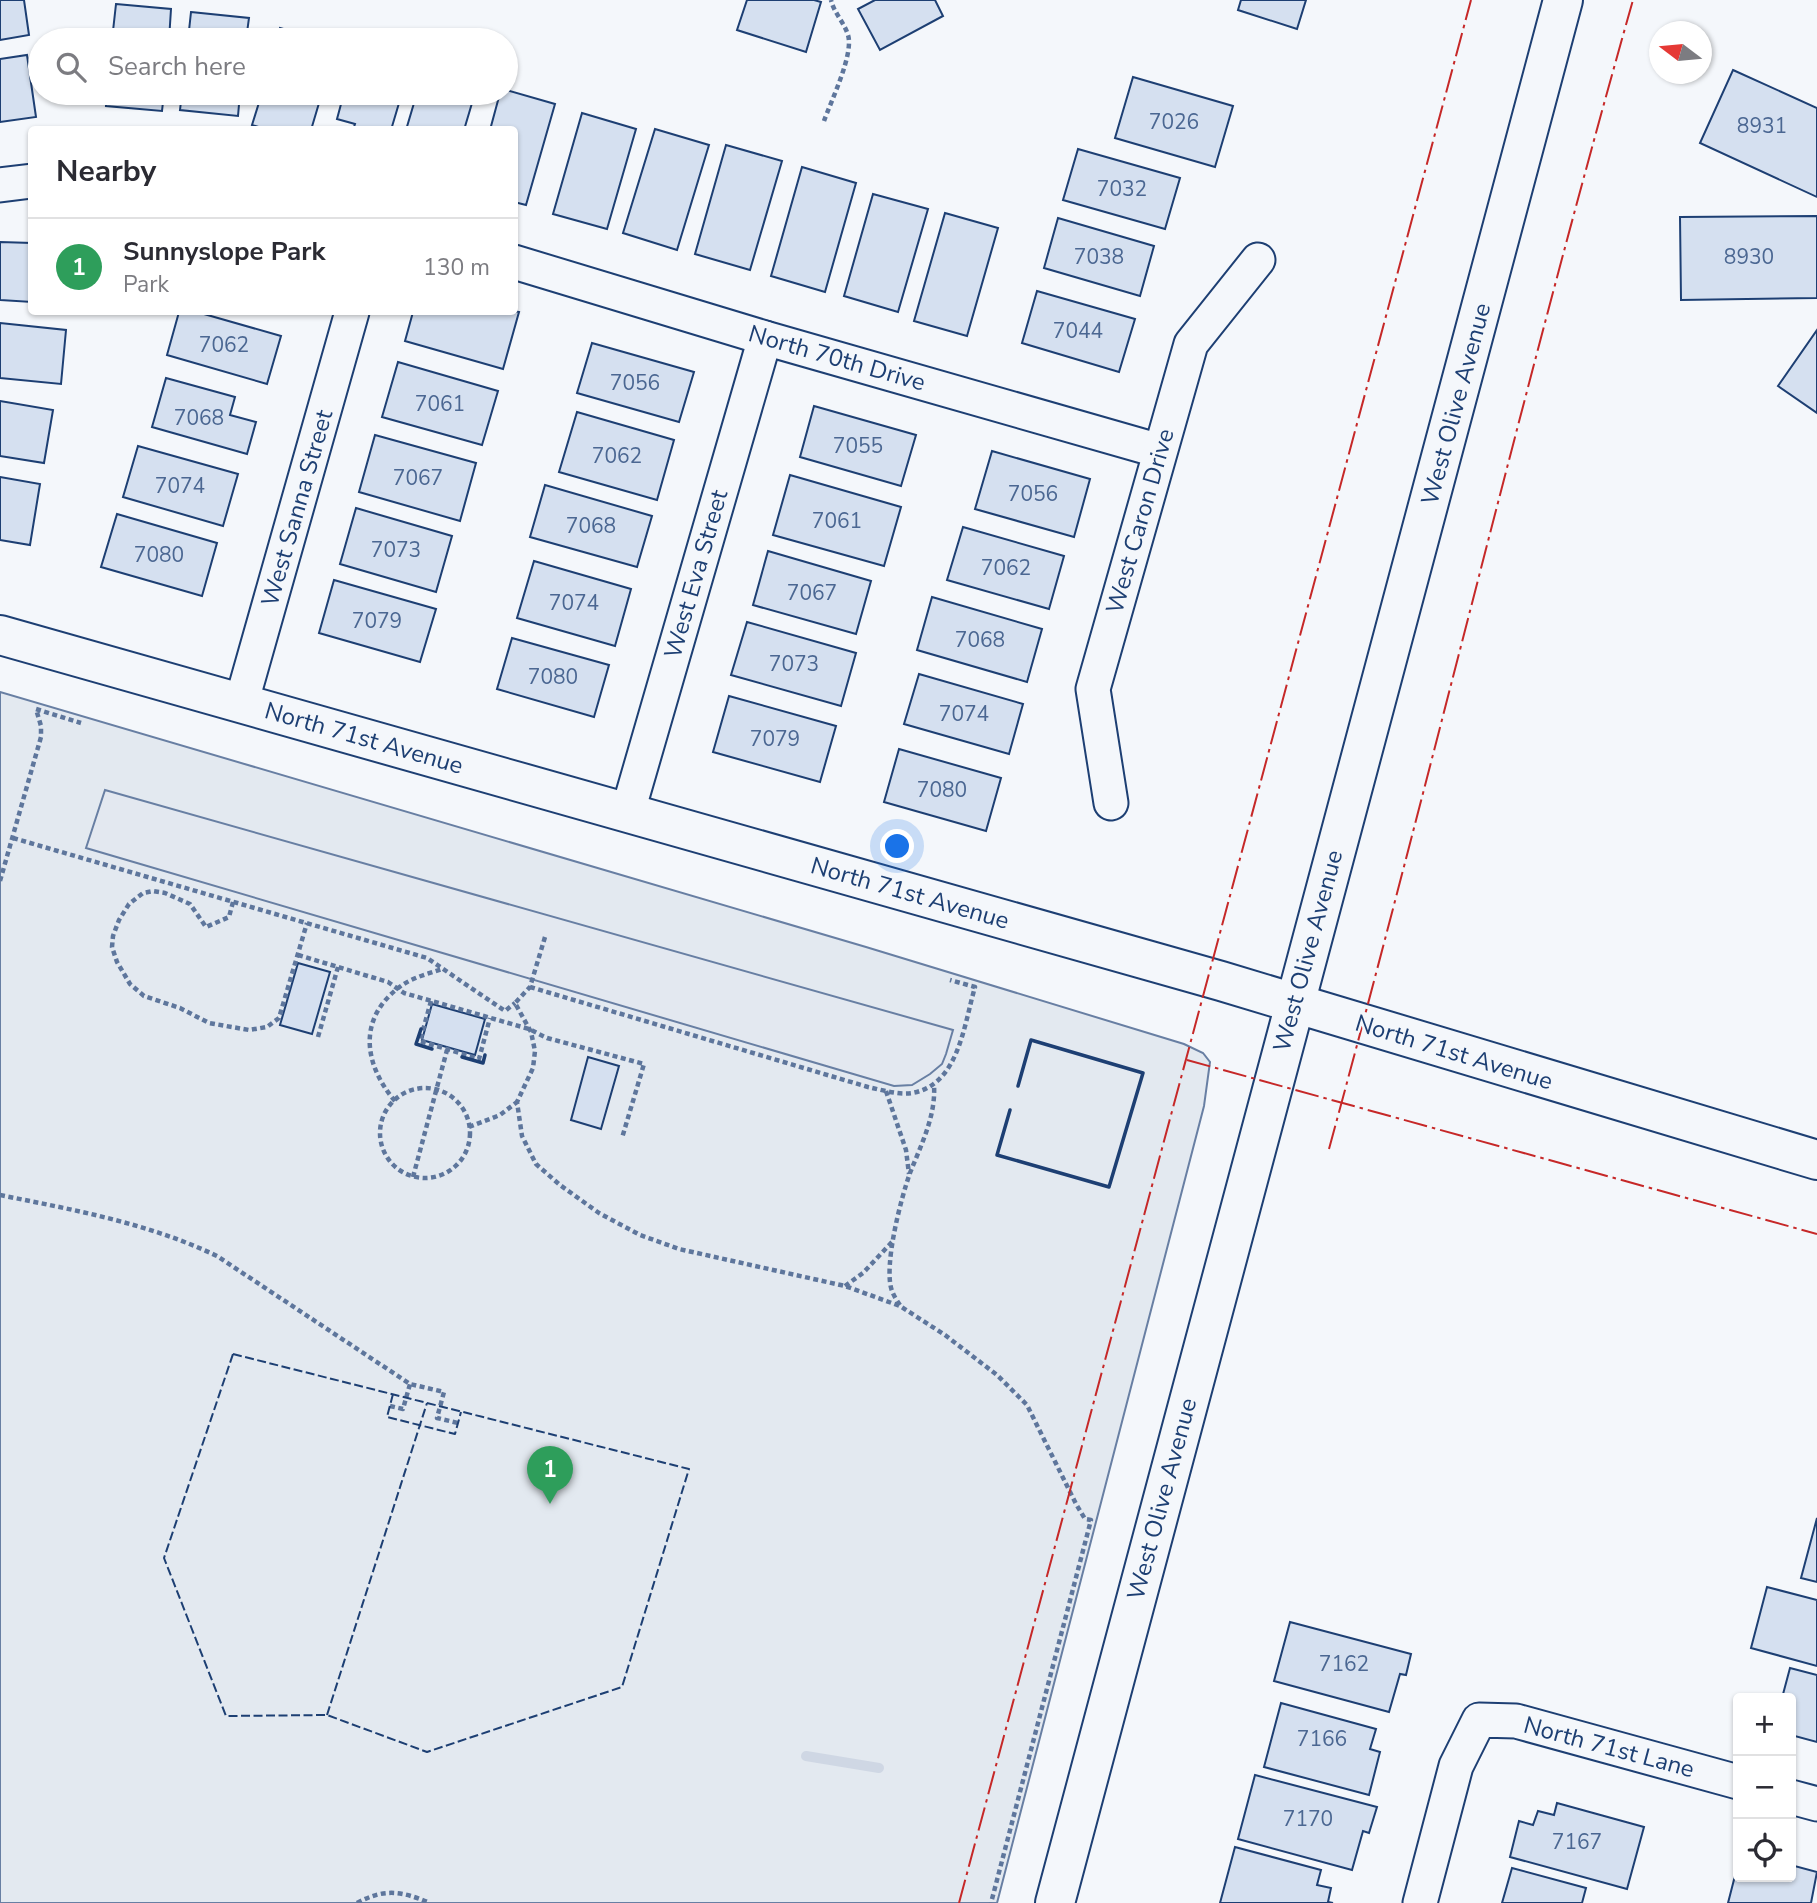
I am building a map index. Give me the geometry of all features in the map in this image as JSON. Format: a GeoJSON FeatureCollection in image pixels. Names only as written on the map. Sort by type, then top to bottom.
{"type":"FeatureCollection","features":[{"type":"Feature","properties":{"kind":"main road","name":"West Olive Avenue"},"geometry":{"type":"LineString","coordinates":[[1055,1903],[1563,0]]}},
{"type":"Feature","properties":{"kind":"main road","name":"North 71st Avenue"},"geometry":{"type":"LineString","coordinates":[[0,635],[1208,977],[1817,1160]]}},
{"type":"Feature","properties":{"kind":"street"},"geometry":{"type":"LineString","coordinates":[[0,185],[28,182]]}},
{"type":"Feature","properties":{"kind":"street","name":"West Caron Drive"},"geometry":{"type":"LineString","coordinates":[[1111,803],[1093,689],[1191,344],[1258,260]]}},
{"type":"Feature","properties":{"kind":"street","name":"North 70th Drive"},"geometry":{"type":"LineString","coordinates":[[518,263],[765,338],[1160,451]]}},
{"type":"Feature","properties":{"kind":"street","name":"West Sanna Street"},"geometry":{"type":"LineString","coordinates":[[241,704],[351,315]]}},
{"type":"Feature","properties":{"kind":"street","name":"West Eva Street"},"geometry":{"type":"LineString","coordinates":[[628,811],[765,338]]}},
{"type":"Feature","properties":{"kind":"street","name":"North 71st Lane"},"geometry":{"type":"LineString","coordinates":[[1420,1903],[1456,1766],[1479,1720],[1516,1721],[1733,1781]]}},
{"type":"Feature","properties":{"kind":"street"},"geometry":{"type":"LineString","coordinates":[[1796,1798],[1817,1804]]}},
{"type":"Feature","properties":{"kind":"path"},"geometry":{"type":"LineString","coordinates":[[824,121],[849,50],[849,36],[833,10],[831,0]]}},
{"type":"Feature","properties":{"kind":"path"},"geometry":{"type":"LineString","coordinates":[[0,881],[41,737],[36,709],[81,723]]}},
{"type":"Feature","properties":{"kind":"path"},"geometry":{"type":"LineString","coordinates":[[13,838],[427,958],[505,1011],[530,987],[545,937]]}},
{"type":"Feature","properties":{"kind":"path"},"geometry":{"type":"LineString","coordinates":[[165,893],[168,883]]}},
{"type":"Feature","properties":{"kind":"path"},"geometry":{"type":"LineString","coordinates":[[233,902],[229,917],[206,927],[190,904],[165,893],[144,893],[129,904],[118,920],[112,947],[130,984],[144,996],[180,1008],[209,1023],[249,1030],[267,1027],[279,1018],[307,923]]}},
{"type":"Feature","properties":{"kind":"path"},"geometry":{"type":"LineString","coordinates":[[298,955],[388,982],[404,993],[530,1029],[547,1038],[644,1064],[622,1138]]}},
{"type":"Feature","properties":{"kind":"path"},"geometry":{"type":"LineString","coordinates":[[318,1037],[338,967]]}},
{"type":"Feature","properties":{"kind":"path"},"geometry":{"type":"LineString","coordinates":[[395,1101],[377,1075],[370,1059],[371,1025],[397,988],[443,968]]}},
{"type":"Feature","properties":{"kind":"path"},"geometry":{"type":"LineString","coordinates":[[530,987],[886,1091],[910,1093],[934,1085],[943,1078],[955,1055],[975,987],[950,980]]}},
{"type":"Feature","properties":{"kind":"path"},"geometry":{"type":"LineString","coordinates":[[431,1001],[420,1041],[447,1050],[479,1059],[491,1018]]}},
{"type":"Feature","properties":{"kind":"path"},"geometry":{"type":"LineString","coordinates":[[469,1127],[500,1115],[517,1102],[533,1068],[535,1051],[530,1029],[515,1003]]}},
{"type":"Feature","properties":{"kind":"path"},"geometry":{"type":"LineString","coordinates":[[413,1177],[447,1050]]}},
{"type":"Feature","properties":{"kind":"path"},"geometry":{"type":"LineString","coordinates":[[900,1306],[891,1289],[892,1241],[909,1175],[928,1125],[935,1098],[934,1085]]}},
{"type":"Feature","properties":{"kind":"path"},"geometry":{"type":"LineString","coordinates":[[415,1090],[436,1090],[456,1101],[469,1127],[469,1142],[464,1156],[454,1167],[434,1177],[413,1177],[399,1170],[389,1160],[382,1147],[380,1133],[382,1118],[395,1101],[415,1090]]}},
{"type":"Feature","properties":{"kind":"path"},"geometry":{"type":"LineString","coordinates":[[886,1091],[906,1150],[909,1175]]}},
{"type":"Feature","properties":{"kind":"path"},"geometry":{"type":"LineString","coordinates":[[517,1102],[522,1136],[536,1164],[599,1213],[640,1235],[679,1249],[845,1286],[900,1306],[944,1335],[997,1376],[1027,1405],[1076,1504],[1085,1519],[1091,1520],[991,1903]]}},
{"type":"Feature","properties":{"kind":"path"},"geometry":{"type":"LineString","coordinates":[[0,1195],[112,1218],[186,1242],[217,1256],[410,1384],[444,1392],[437,1418],[458,1423]]}},
{"type":"Feature","properties":{"kind":"path"},"geometry":{"type":"LineString","coordinates":[[845,1286],[863,1273],[892,1241]]}},
{"type":"Feature","properties":{"kind":"path"},"geometry":{"type":"LineString","coordinates":[[390,1405],[403,1409],[410,1384]]}},
{"type":"Feature","properties":{"kind":"path"},"geometry":{"type":"LineString","coordinates":[[357,1903],[386,1892],[407,1894],[430,1903]]}},
{"type":"Feature","properties":{"kind":"shaded area"},"geometry":{"type":"Polygon","coordinates":[[[0,692],[866,947],[1184,1044],[1203,1053],[1210,1062],[1204,1106],[997,1903],[0,1903],[0,692]]]}},
{"type":"Feature","properties":{"kind":"shaded area"},"geometry":{"type":"Polygon","coordinates":[[[105,790],[953,1030],[946,1054],[942,1064],[930,1074],[912,1085],[894,1086],[86,848],[105,790]]]}},
{"type":"Feature","properties":{"kind":"building"},"geometry":{"type":"Polygon","coordinates":[[[0,0],[24,0],[28,35],[0,40],[0,0]]]}},
{"type":"Feature","properties":{"kind":"building"},"geometry":{"type":"Polygon","coordinates":[[[747,0],[821,2],[806,52],[737,30],[747,0]]]}},
{"type":"Feature","properties":{"kind":"building"},"geometry":{"type":"Polygon","coordinates":[[[875,0],[935,0],[943,16],[880,50],[858,9],[875,0]]]}},
{"type":"Feature","properties":{"kind":"building"},"geometry":{"type":"Polygon","coordinates":[[[1241,0],[1306,0],[1297,29],[1238,10],[1241,0]]]}},
{"type":"Feature","properties":{"kind":"building"},"geometry":{"type":"Polygon","coordinates":[[[116,4],[171,9],[170,28],[113,28],[116,4]]]}},
{"type":"Feature","properties":{"kind":"building"},"geometry":{"type":"Polygon","coordinates":[[[191,12],[249,18],[248,28],[189,28],[191,12]]]}},
{"type":"Feature","properties":{"kind":"building"},"geometry":{"type":"Polygon","coordinates":[[[27,55],[28,105],[34,105],[36,117],[0,122],[0,59],[27,55]]]}},
{"type":"Feature","properties":{"kind":"building"},"geometry":{"type":"Polygon","coordinates":[[[1733,70],[1817,108],[1817,197],[1700,143],[1733,70]]]}},
{"type":"Feature","properties":{"kind":"building"},"geometry":{"type":"Polygon","coordinates":[[[1133,77],[1233,106],[1215,167],[1115,138],[1133,77]]]}},
{"type":"Feature","properties":{"kind":"building"},"geometry":{"type":"Polygon","coordinates":[[[518,93],[555,104],[526,205],[518,203],[518,126],[491,126],[497,105],[518,105],[518,93]]]}},
{"type":"Feature","properties":{"kind":"building"},"geometry":{"type":"Polygon","coordinates":[[[106,105],[163,105],[162,111],[106,105]]]}},
{"type":"Feature","properties":{"kind":"building"},"geometry":{"type":"Polygon","coordinates":[[[181,105],[239,105],[238,116],[180,110],[181,105]]]}},
{"type":"Feature","properties":{"kind":"building"},"geometry":{"type":"Polygon","coordinates":[[[258,105],[318,105],[312,126],[252,125],[258,105]]]}},
{"type":"Feature","properties":{"kind":"building"},"geometry":{"type":"Polygon","coordinates":[[[341,105],[398,105],[392,126],[354,126],[355,124],[337,119],[341,105]]]}},
{"type":"Feature","properties":{"kind":"building"},"geometry":{"type":"Polygon","coordinates":[[[413,105],[471,105],[465,126],[407,126],[413,105]]]}},
{"type":"Feature","properties":{"kind":"building"},"geometry":{"type":"Polygon","coordinates":[[[582,113],[636,129],[607,229],[553,214],[582,113]]]}},
{"type":"Feature","properties":{"kind":"building"},"geometry":{"type":"Polygon","coordinates":[[[655,129],[709,145],[677,250],[623,233],[655,129]]]}},
{"type":"Feature","properties":{"kind":"building"},"geometry":{"type":"Polygon","coordinates":[[[726,145],[782,161],[750,270],[695,254],[726,145]]]}},
{"type":"Feature","properties":{"kind":"building"},"geometry":{"type":"Polygon","coordinates":[[[1078,149],[1180,178],[1165,229],[1063,200],[1078,149]]]}},
{"type":"Feature","properties":{"kind":"building"},"geometry":{"type":"Polygon","coordinates":[[[802,167],[856,183],[825,292],[771,276],[802,167]]]}},
{"type":"Feature","properties":{"kind":"building"},"geometry":{"type":"Polygon","coordinates":[[[873,194],[928,209],[898,312],[844,296],[873,194]]]}},
{"type":"Feature","properties":{"kind":"building"},"geometry":{"type":"Polygon","coordinates":[[[945,213],[998,228],[967,336],[914,321],[945,213]]]}},
{"type":"Feature","properties":{"kind":"building"},"geometry":{"type":"Polygon","coordinates":[[[1817,216],[1817,298],[1681,300],[1680,217],[1817,216]]]}},
{"type":"Feature","properties":{"kind":"building"},"geometry":{"type":"Polygon","coordinates":[[[1058,218],[1154,246],[1140,296],[1044,268],[1058,218]]]}},
{"type":"Feature","properties":{"kind":"building"},"geometry":{"type":"Polygon","coordinates":[[[0,242],[28,243],[28,302],[0,300],[0,242]]]}},
{"type":"Feature","properties":{"kind":"building"},"geometry":{"type":"Polygon","coordinates":[[[1037,291],[1135,319],[1119,372],[1022,343],[1037,291]]]}},
{"type":"Feature","properties":{"kind":"building"},"geometry":{"type":"Polygon","coordinates":[[[519,312],[503,369],[405,341],[412,315],[518,315],[519,312]]]}},
{"type":"Feature","properties":{"kind":"building"},"geometry":{"type":"Polygon","coordinates":[[[178,315],[208,315],[281,336],[267,384],[167,355],[178,315]]]}},
{"type":"Feature","properties":{"kind":"building"},"geometry":{"type":"Polygon","coordinates":[[[0,323],[66,330],[61,384],[0,378],[0,323]]]}},
{"type":"Feature","properties":{"kind":"building"},"geometry":{"type":"Polygon","coordinates":[[[1817,330],[1817,413],[1778,386],[1817,330]]]}},
{"type":"Feature","properties":{"kind":"building"},"geometry":{"type":"Polygon","coordinates":[[[592,343],[694,372],[679,422],[577,393],[592,343]]]}},
{"type":"Feature","properties":{"kind":"building"},"geometry":{"type":"Polygon","coordinates":[[[398,362],[498,391],[482,445],[382,417],[398,362]]]}},
{"type":"Feature","properties":{"kind":"building"},"geometry":{"type":"Polygon","coordinates":[[[166,378],[235,397],[230,415],[256,422],[247,454],[152,427],[166,378]]]}},
{"type":"Feature","properties":{"kind":"building"},"geometry":{"type":"Polygon","coordinates":[[[0,401],[53,410],[44,463],[0,456],[0,401]]]}},
{"type":"Feature","properties":{"kind":"building"},"geometry":{"type":"Polygon","coordinates":[[[814,406],[916,435],[901,486],[800,457],[814,406]]]}},
{"type":"Feature","properties":{"kind":"building"},"geometry":{"type":"Polygon","coordinates":[[[577,412],[674,440],[657,500],[559,472],[577,412]]]}},
{"type":"Feature","properties":{"kind":"building"},"geometry":{"type":"Polygon","coordinates":[[[375,435],[476,463],[460,521],[359,492],[375,435]]]}},
{"type":"Feature","properties":{"kind":"building"},"geometry":{"type":"Polygon","coordinates":[[[138,446],[238,474],[223,526],[123,497],[138,446]]]}},
{"type":"Feature","properties":{"kind":"building"},"geometry":{"type":"Polygon","coordinates":[[[992,451],[1090,479],[1074,537],[975,509],[992,451]]]}},
{"type":"Feature","properties":{"kind":"building"},"geometry":{"type":"Polygon","coordinates":[[[790,475],[901,507],[884,566],[773,535],[790,475]]]}},
{"type":"Feature","properties":{"kind":"building"},"geometry":{"type":"Polygon","coordinates":[[[0,477],[40,484],[30,545],[0,540],[0,477]]]}},
{"type":"Feature","properties":{"kind":"building"},"geometry":{"type":"Polygon","coordinates":[[[545,485],[652,516],[637,567],[530,537],[545,485]]]}},
{"type":"Feature","properties":{"kind":"building"},"geometry":{"type":"Polygon","coordinates":[[[356,508],[452,536],[436,592],[340,564],[356,508]]]}},
{"type":"Feature","properties":{"kind":"building"},"geometry":{"type":"Polygon","coordinates":[[[117,514],[217,543],[202,596],[101,567],[117,514]]]}},
{"type":"Feature","properties":{"kind":"building"},"geometry":{"type":"Polygon","coordinates":[[[963,527],[1064,556],[1049,609],[947,580],[963,527]]]}},
{"type":"Feature","properties":{"kind":"building"},"geometry":{"type":"Polygon","coordinates":[[[768,551],[871,581],[856,634],[753,605],[768,551]]]}},
{"type":"Feature","properties":{"kind":"building"},"geometry":{"type":"Polygon","coordinates":[[[534,561],[631,589],[615,646],[517,618],[534,561]]]}},
{"type":"Feature","properties":{"kind":"building"},"geometry":{"type":"Polygon","coordinates":[[[334,580],[436,609],[420,662],[319,633],[334,580]]]}},
{"type":"Feature","properties":{"kind":"building"},"geometry":{"type":"Polygon","coordinates":[[[932,597],[1042,629],[1027,682],[917,650],[932,597]]]}},
{"type":"Feature","properties":{"kind":"building"},"geometry":{"type":"Polygon","coordinates":[[[747,622],[856,653],[841,706],[731,675],[747,622]]]}},
{"type":"Feature","properties":{"kind":"building"},"geometry":{"type":"Polygon","coordinates":[[[512,638],[609,665],[594,717],[497,689],[512,638]]]}},
{"type":"Feature","properties":{"kind":"building"},"geometry":{"type":"Polygon","coordinates":[[[919,674],[1023,704],[1009,754],[904,724],[919,674]]]}},
{"type":"Feature","properties":{"kind":"building"},"geometry":{"type":"Polygon","coordinates":[[[729,696],[836,726],[820,782],[713,752],[729,696]]]}},
{"type":"Feature","properties":{"kind":"building"},"geometry":{"type":"Polygon","coordinates":[[[899,749],[1001,778],[986,831],[884,802],[899,749]]]}},
{"type":"Feature","properties":{"kind":"building"},"geometry":{"type":"Polygon","coordinates":[[[298,963],[330,972],[312,1034],[280,1025],[298,963]]]}},
{"type":"Feature","properties":{"kind":"building"},"geometry":{"type":"Polygon","coordinates":[[[432,1004],[485,1019],[475,1055],[422,1040],[432,1004]]]}},
{"type":"Feature","properties":{"kind":"building"},"geometry":{"type":"Polygon","coordinates":[[[588,1057],[619,1066],[601,1129],[571,1120],[588,1057]]]}},
{"type":"Feature","properties":{"kind":"building"},"geometry":{"type":"Polygon","coordinates":[[[1817,1518],[1817,1582],[1801,1578],[1817,1518]]]}},
{"type":"Feature","properties":{"kind":"building"},"geometry":{"type":"Polygon","coordinates":[[[1767,1587],[1817,1600],[1817,1666],[1751,1648],[1767,1587]]]}},
{"type":"Feature","properties":{"kind":"building"},"geometry":{"type":"Polygon","coordinates":[[[1290,1622],[1411,1654],[1406,1675],[1400,1674],[1389,1712],[1274,1681],[1290,1622]]]}},
{"type":"Feature","properties":{"kind":"building"},"geometry":{"type":"Polygon","coordinates":[[[1790,1668],[1817,1675],[1817,1742],[1796,1736],[1796,1693],[1783,1693],[1790,1668]]]}},
{"type":"Feature","properties":{"kind":"building"},"geometry":{"type":"Polygon","coordinates":[[[1281,1703],[1376,1729],[1370,1749],[1380,1752],[1369,1795],[1264,1767],[1281,1703]]]}},
{"type":"Feature","properties":{"kind":"building"},"geometry":{"type":"Polygon","coordinates":[[[1255,1775],[1377,1807],[1369,1833],[1363,1831],[1352,1870],[1238,1839],[1255,1775]]]}},
{"type":"Feature","properties":{"kind":"building"},"geometry":{"type":"Polygon","coordinates":[[[1557,1803],[1644,1827],[1627,1889],[1510,1857],[1519,1821],[1533,1825],[1538,1811],[1554,1815],[1557,1803]]]}},
{"type":"Feature","properties":{"kind":"building"},"geometry":{"type":"Polygon","coordinates":[[[1235,1847],[1321,1870],[1317,1885],[1331,1888],[1328,1902],[1333,1903],[1220,1903],[1235,1847]]]}},
{"type":"Feature","properties":{"kind":"building"},"geometry":{"type":"Polygon","coordinates":[[[1796,1866],[1817,1872],[1811,1903],[1728,1903],[1733,1882],[1796,1882],[1796,1866]]]}},
{"type":"Feature","properties":{"kind":"building"},"geometry":{"type":"Polygon","coordinates":[[[1512,1868],[1586,1888],[1582,1903],[1502,1903],[1512,1868]]]}},
{"type":"Feature","properties":{"kind":"waterway"},"geometry":{"type":"LineString","coordinates":[[806,1756],[879,1768]]}},
{"type":"Feature","properties":{"kind":"fence"},"geometry":{"type":"LineString","coordinates":[[233,1354],[689,1469],[622,1687],[427,1752],[327,1715],[226,1716],[164,1558],[233,1354]]}},
{"type":"Feature","properties":{"kind":"fence"},"geometry":{"type":"LineString","coordinates":[[393,1394],[387,1417],[455,1434],[461,1412]]}},
{"type":"Feature","properties":{"kind":"fence"},"geometry":{"type":"LineString","coordinates":[[327,1715],[427,1403]]}},
{"type":"Feature","properties":{"kind":"wall"},"geometry":{"type":"LineString","coordinates":[[421,1029],[416,1044],[432,1049]]}},
{"type":"Feature","properties":{"kind":"wall"},"geometry":{"type":"LineString","coordinates":[[1010,1110],[997,1155],[1109,1187],[1143,1073],[1031,1040],[1018,1086]]}},
{"type":"Feature","properties":{"kind":"wall"},"geometry":{"type":"LineString","coordinates":[[462,1057],[483,1063],[485,1055]]}},
{"type":"Feature","properties":{"kind":"power"},"geometry":{"type":"LineString","coordinates":[[959,1903],[1471,0]]}},
{"type":"Feature","properties":{"kind":"power"},"geometry":{"type":"LineString","coordinates":[[1329,1149],[1633,0]]}},
{"type":"Feature","properties":{"kind":"power"},"geometry":{"type":"LineString","coordinates":[[1187,1060],[1817,1234]]}},
{"type":"Feature","properties":{"kind":"place","name":"Sunnyslope Park"},"geometry":{"type":"Point","coordinates":[550,1504]}}]}
